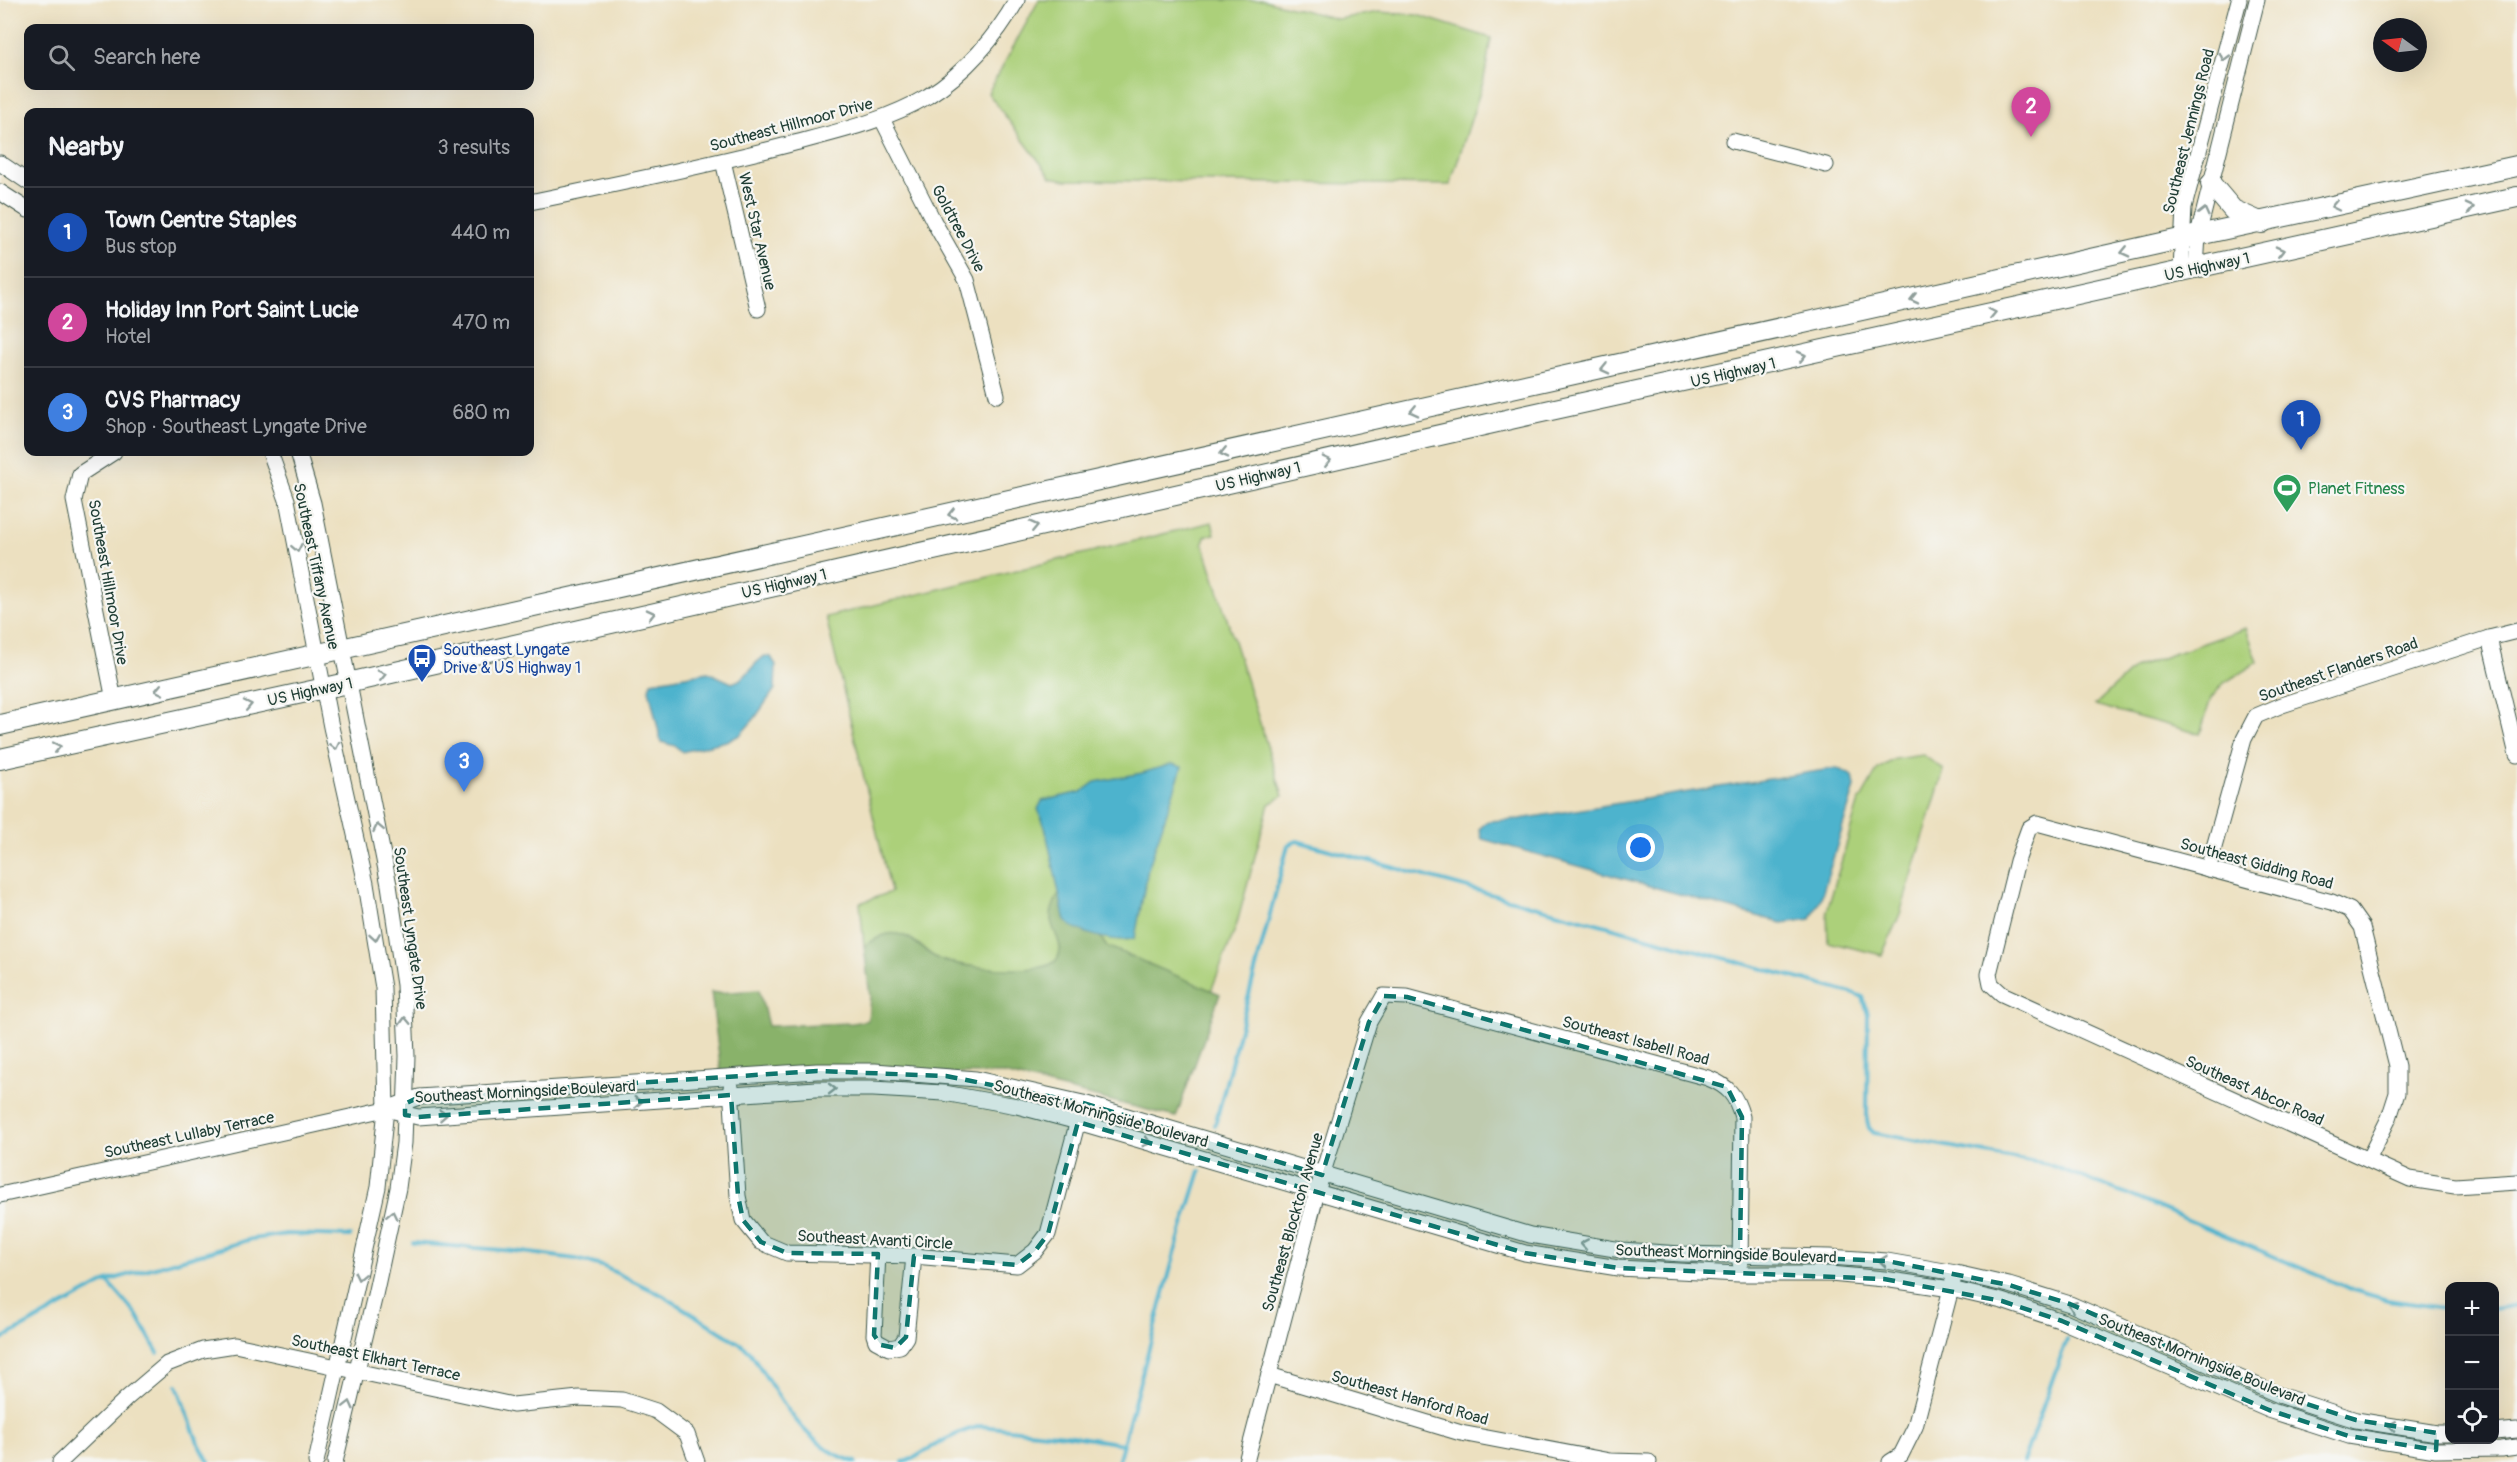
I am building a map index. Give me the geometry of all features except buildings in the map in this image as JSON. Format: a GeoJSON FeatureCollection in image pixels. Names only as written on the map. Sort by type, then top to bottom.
{"type":"FeatureCollection","features":[{"type":"Feature","properties":{"kind":"main road","name":"US Highway 1"},"geometry":{"type":"LineString","coordinates":[[0,725],[2517,166]]}},
{"type":"Feature","properties":{"kind":"main road"},"geometry":{"type":"LineString","coordinates":[[2211,184],[2234,210],[2262,223]]}},
{"type":"Feature","properties":{"kind":"main road","name":"US Highway 1"},"geometry":{"type":"LineString","coordinates":[[0,759],[326,688],[1003,533],[2517,197]]}},
{"type":"Feature","properties":{"kind":"main road"},"geometry":{"type":"LineString","coordinates":[[1683,383],[1691,364],[1713,345]]}},
{"type":"Feature","properties":{"kind":"main road"},"geometry":{"type":"LineString","coordinates":[[1629,394],[1653,373],[1662,356]]}},
{"type":"Feature","properties":{"kind":"main road"},"geometry":{"type":"LineString","coordinates":[[1003,533],[1006,517],[1025,498]]}},
{"type":"Feature","properties":{"kind":"main road"},"geometry":{"type":"LineString","coordinates":[[956,544],[985,523],[992,505]]}},
{"type":"Feature","properties":{"kind":"street","name":"Southeast Hillmoor Drive"},"geometry":{"type":"LineString","coordinates":[[534,201],[723,161],[882,119],[929,96],[954,77],[994,36],[1017,0]]}},
{"type":"Feature","properties":{"kind":"street","name":"Southeast Jennings Road"},"geometry":{"type":"LineString","coordinates":[[2189,270],[2190,237],[2184,207],[2239,0]]}},
{"type":"Feature","properties":{"kind":"street","name":"Southeast Jennings Road"},"geometry":{"type":"LineString","coordinates":[[2190,237],[2211,184],[2257,0]]}},
{"type":"Feature","properties":{"kind":"street","name":"Goldtree Drive"},"geometry":{"type":"LineString","coordinates":[[882,119],[934,222],[968,280],[997,395]]}},
{"type":"Feature","properties":{"kind":"street"},"geometry":{"type":"LineString","coordinates":[[1733,141],[1826,165]]}},
{"type":"Feature","properties":{"kind":"street","name":"West Star Avenue"},"geometry":{"type":"LineString","coordinates":[[723,161],[758,309]]}},
{"type":"Feature","properties":{"kind":"street"},"geometry":{"type":"LineString","coordinates":[[0,163],[24,179]]}},
{"type":"Feature","properties":{"kind":"street"},"geometry":{"type":"LineString","coordinates":[[0,192],[24,207]]}},
{"type":"Feature","properties":{"kind":"street","name":"Southeast Hillmoor Drive"},"geometry":{"type":"LineString","coordinates":[[108,456],[80,474],[74,500],[114,700]]}},
{"type":"Feature","properties":{"kind":"street","name":"Southeast Tiffany Avenue"},"geometry":{"type":"LineString","coordinates":[[271,456],[287,500],[326,688]]}},
{"type":"Feature","properties":{"kind":"street","name":"Southeast Tiffany Avenue"},"geometry":{"type":"LineString","coordinates":[[299,456],[313,503],[350,682]]}},
{"type":"Feature","properties":{"kind":"street","name":"Southeast Flanders Road"},"geometry":{"type":"LineString","coordinates":[[2208,869],[2244,739],[2256,716],[2282,705],[2517,631]]}},
{"type":"Feature","properties":{"kind":"street"},"geometry":{"type":"LineString","coordinates":[[2489,638],[2517,755]]}},
{"type":"Feature","properties":{"kind":"street","name":"Southeast Lyngate Drive"},"geometry":{"type":"LineString","coordinates":[[335,1462],[398,1188],[404,1143],[407,1056],[404,985],[389,885],[350,682]]}},
{"type":"Feature","properties":{"kind":"street"},"geometry":{"type":"LineString","coordinates":[[316,1462],[378,1187],[386,1109],[382,988],[366,884],[331,727],[326,688]]}},
{"type":"Feature","properties":{"kind":"street","name":"Southeast Gidding Road"},"geometry":{"type":"LineString","coordinates":[[1990,984],[1989,974],[2017,861],[2029,828],[2037,823],[2332,902],[2350,910],[2362,927],[2397,1066],[2397,1093],[2390,1118],[2368,1160]]}},
{"type":"Feature","properties":{"kind":"street","name":"Southeast Abcor Road"},"geometry":{"type":"LineString","coordinates":[[1990,984],[2002,994],[2410,1179],[2455,1186],[2517,1182]]}},
{"type":"Feature","properties":{"kind":"street","name":"Southeast Blockton Avenue"},"geometry":{"type":"LineString","coordinates":[[1246,1462],[1322,1175],[1369,1022],[1384,996]]}},
{"type":"Feature","properties":{"kind":"street","name":"Southeast Isabell Road"},"geometry":{"type":"LineString","coordinates":[[1384,996],[1407,997],[1708,1078],[1727,1087],[1734,1095],[1742,1116],[1739,1274]]}},
{"type":"Feature","properties":{"kind":"street","name":"Southeast Morningside Boulevard"},"geometry":{"type":"LineString","coordinates":[[405,1109],[419,1097],[817,1071],[912,1073],[976,1079],[1083,1103],[1530,1235],[1621,1250],[1887,1261],[2009,1285],[2070,1304],[2279,1395],[2356,1420],[2443,1433]]}},
{"type":"Feature","properties":{"kind":"street"},"geometry":{"type":"LineString","coordinates":[[911,1091],[912,1073]]}},
{"type":"Feature","properties":{"kind":"street","name":"Southeast Avanti Circle"},"geometry":{"type":"LineString","coordinates":[[730,1078],[738,1196],[743,1220],[761,1242],[787,1253],[878,1254],[1017,1265],[1035,1251],[1048,1234],[1083,1103]]}},
{"type":"Feature","properties":{"kind":"street"},"geometry":{"type":"LineString","coordinates":[[567,1088],[567,1107]]}},
{"type":"Feature","properties":{"kind":"street","name":"Southeast Morningside Boulevard"},"geometry":{"type":"LineString","coordinates":[[386,1109],[405,1109],[418,1117],[816,1089],[911,1091],[973,1097],[1078,1122],[1525,1253],[1618,1268],[1739,1274],[1830,1274],[1951,1289],[2062,1321],[2269,1410],[2349,1436],[2435,1456],[2517,1447]]}},
{"type":"Feature","properties":{"kind":"street","name":"Southeast Lullaby Terrace"},"geometry":{"type":"LineString","coordinates":[[0,1195],[386,1109]]}},
{"type":"Feature","properties":{"kind":"street"},"geometry":{"type":"LineString","coordinates":[[878,1254],[873,1335],[876,1341],[889,1348],[900,1346],[906,1337],[914,1256]]}},
{"type":"Feature","properties":{"kind":"street"},"geometry":{"type":"LineString","coordinates":[[1890,1462],[1901,1455],[1915,1427],[1956,1273]]}},
{"type":"Feature","properties":{"kind":"street"},"geometry":{"type":"LineString","coordinates":[[2113,1342],[2121,1327]]}},
{"type":"Feature","properties":{"kind":"street","name":"Southeast Elkhart Terrace"},"geometry":{"type":"LineString","coordinates":[[60,1462],[127,1398],[167,1364],[202,1350],[235,1345],[513,1405],[579,1398],[622,1400],[656,1411],[687,1434],[697,1462]]}},
{"type":"Feature","properties":{"kind":"street","name":"Southeast Hanford Road"},"geometry":{"type":"LineString","coordinates":[[1269,1375],[1461,1433],[1610,1461],[1649,1462]]}},
{"type":"Feature","properties":{"kind":"street"},"geometry":{"type":"LineString","coordinates":[[2269,1410],[2279,1395]]}},
{"type":"Feature","properties":{"kind":"street"},"geometry":{"type":"LineString","coordinates":[[2499,1432],[2517,1430]]}},
{"type":"Feature","properties":{"kind":"street"},"geometry":{"type":"LineString","coordinates":[[2435,1456],[2443,1433]]}},
{"type":"Feature","properties":{"kind":"highlighted area"},"geometry":{"type":"Polygon","coordinates":[[[1384,996],[1407,997],[1727,1087],[1742,1117],[1740,1255],[1887,1261],[2009,1285],[2070,1304],[2279,1395],[2356,1420],[2437,1433],[2436,1450],[2349,1436],[2269,1410],[2062,1321],[2002,1301],[1884,1279],[1618,1268],[1525,1253],[1078,1122],[1048,1234],[1035,1251],[1017,1265],[914,1256],[906,1337],[895,1348],[881,1345],[874,1335],[878,1254],[787,1253],[761,1242],[743,1220],[738,1196],[731,1095],[418,1117],[405,1115],[405,1104],[419,1097],[817,1071],[946,1076],[1083,1103],[1322,1175],[1369,1022],[1384,996]]]}},
{"type":"Feature","properties":{"kind":"green space"},"geometry":{"type":"Polygon","coordinates":[[[1039,0],[1264,0],[1337,19],[1380,12],[1417,15],[1491,38],[1484,79],[1450,185],[1066,180],[1051,177],[988,93],[1039,0]]]}},
{"type":"Feature","properties":{"kind":"green space"},"geometry":{"type":"Polygon","coordinates":[[[1212,522],[1215,534],[1205,536],[1203,543],[1283,796],[1269,804],[1236,927],[1211,991],[1106,946],[1081,906],[1051,919],[1060,954],[1058,959],[1050,965],[1037,968],[1021,970],[983,968],[951,963],[936,958],[912,939],[896,935],[864,946],[860,903],[891,892],[826,617],[1212,522]]]}},
{"type":"Feature","properties":{"kind":"green space"},"geometry":{"type":"Polygon","coordinates":[[[2246,628],[2258,662],[2224,683],[2211,698],[2200,734],[2095,705],[2134,668],[2246,628]]]}},
{"type":"Feature","properties":{"kind":"green space"},"geometry":{"type":"Polygon","coordinates":[[[1923,755],[1944,770],[1900,914],[1882,955],[1828,942],[1827,911],[1858,804],[1878,769],[1895,759],[1923,755]]]}},
{"type":"Feature","properties":{"kind":"green space"},"geometry":{"type":"Polygon","coordinates":[[[1064,886],[1081,906],[1106,946],[1220,994],[1176,1117],[1004,1074],[721,1072],[711,992],[759,990],[768,1026],[853,1023],[868,1020],[870,997],[864,946],[880,937],[894,933],[915,942],[935,958],[951,963],[983,968],[1036,968],[1049,964],[1057,959],[1059,954],[1059,944],[1051,915],[1064,886]]]}},
{"type":"Feature","properties":{"kind":"water"},"geometry":{"type":"Polygon","coordinates":[[[765,656],[771,657],[776,665],[775,689],[740,735],[730,740],[682,752],[675,746],[661,742],[649,689],[651,682],[708,672],[732,683],[742,678],[765,656]]]}},
{"type":"Feature","properties":{"kind":"water"},"geometry":{"type":"Polygon","coordinates":[[[1172,764],[1182,767],[1148,869],[1135,938],[1109,939],[1071,926],[1065,921],[1045,827],[1038,809],[1042,801],[1081,792],[1095,782],[1142,773],[1172,764]]]}},
{"type":"Feature","properties":{"kind":"water"},"geometry":{"type":"Polygon","coordinates":[[[1837,768],[1853,776],[1855,787],[1821,898],[1811,919],[1782,923],[1482,839],[1479,829],[1488,821],[1520,819],[1837,768]]]}},
{"type":"Feature","properties":{"kind":"waterway"},"geometry":{"type":"LineString","coordinates":[[1215,1125],[1288,845],[1297,841],[1863,997],[1868,1015],[1867,1120],[1869,1128],[1874,1133],[2047,1164],[2127,1194],[2353,1290],[2388,1300],[2445,1308]]}},
{"type":"Feature","properties":{"kind":"waterway"},"geometry":{"type":"LineString","coordinates":[[1118,1462],[1179,1238],[1200,1171]]}},
{"type":"Feature","properties":{"kind":"waterway"},"geometry":{"type":"LineString","coordinates":[[0,1340],[107,1281],[252,1239],[287,1234],[350,1236]]}},
{"type":"Feature","properties":{"kind":"waterway"},"geometry":{"type":"LineString","coordinates":[[413,1243],[514,1251],[576,1259],[602,1266],[662,1295],[742,1345],[750,1352],[782,1402],[806,1432],[837,1455],[856,1462]]}},
{"type":"Feature","properties":{"kind":"waterway"},"geometry":{"type":"LineString","coordinates":[[107,1281],[136,1314],[158,1353]]}},
{"type":"Feature","properties":{"kind":"waterway"},"geometry":{"type":"LineString","coordinates":[[2499,1308],[2517,1305]]}},
{"type":"Feature","properties":{"kind":"waterway"},"geometry":{"type":"LineString","coordinates":[[2023,1462],[2067,1339]]}},
{"type":"Feature","properties":{"kind":"waterway"},"geometry":{"type":"LineString","coordinates":[[177,1385],[197,1440],[209,1462]]}},
{"type":"Feature","properties":{"kind":"waterway"},"geometry":{"type":"LineString","coordinates":[[903,1462],[915,1458],[950,1437],[981,1426],[1123,1444]]}},
{"type":"Feature","properties":{"kind":"place","name":"Holiday Inn Port Saint Lucie"},"geometry":{"type":"Point","coordinates":[2031,137]}},
{"type":"Feature","properties":{"kind":"place","name":"Town Centre Staples"},"geometry":{"type":"Point","coordinates":[2301,450]}},
{"type":"Feature","properties":{"kind":"place","name":"Planet Fitness"},"geometry":{"type":"Point","coordinates":[2287,514]}},
{"type":"Feature","properties":{"kind":"place","name":"Southeast Lyngate Drive & US Highway 1"},"geometry":{"type":"Point","coordinates":[422,684]}},
{"type":"Feature","properties":{"kind":"place","name":"CVS Pharmacy"},"geometry":{"type":"Point","coordinates":[464,792]}}]}
